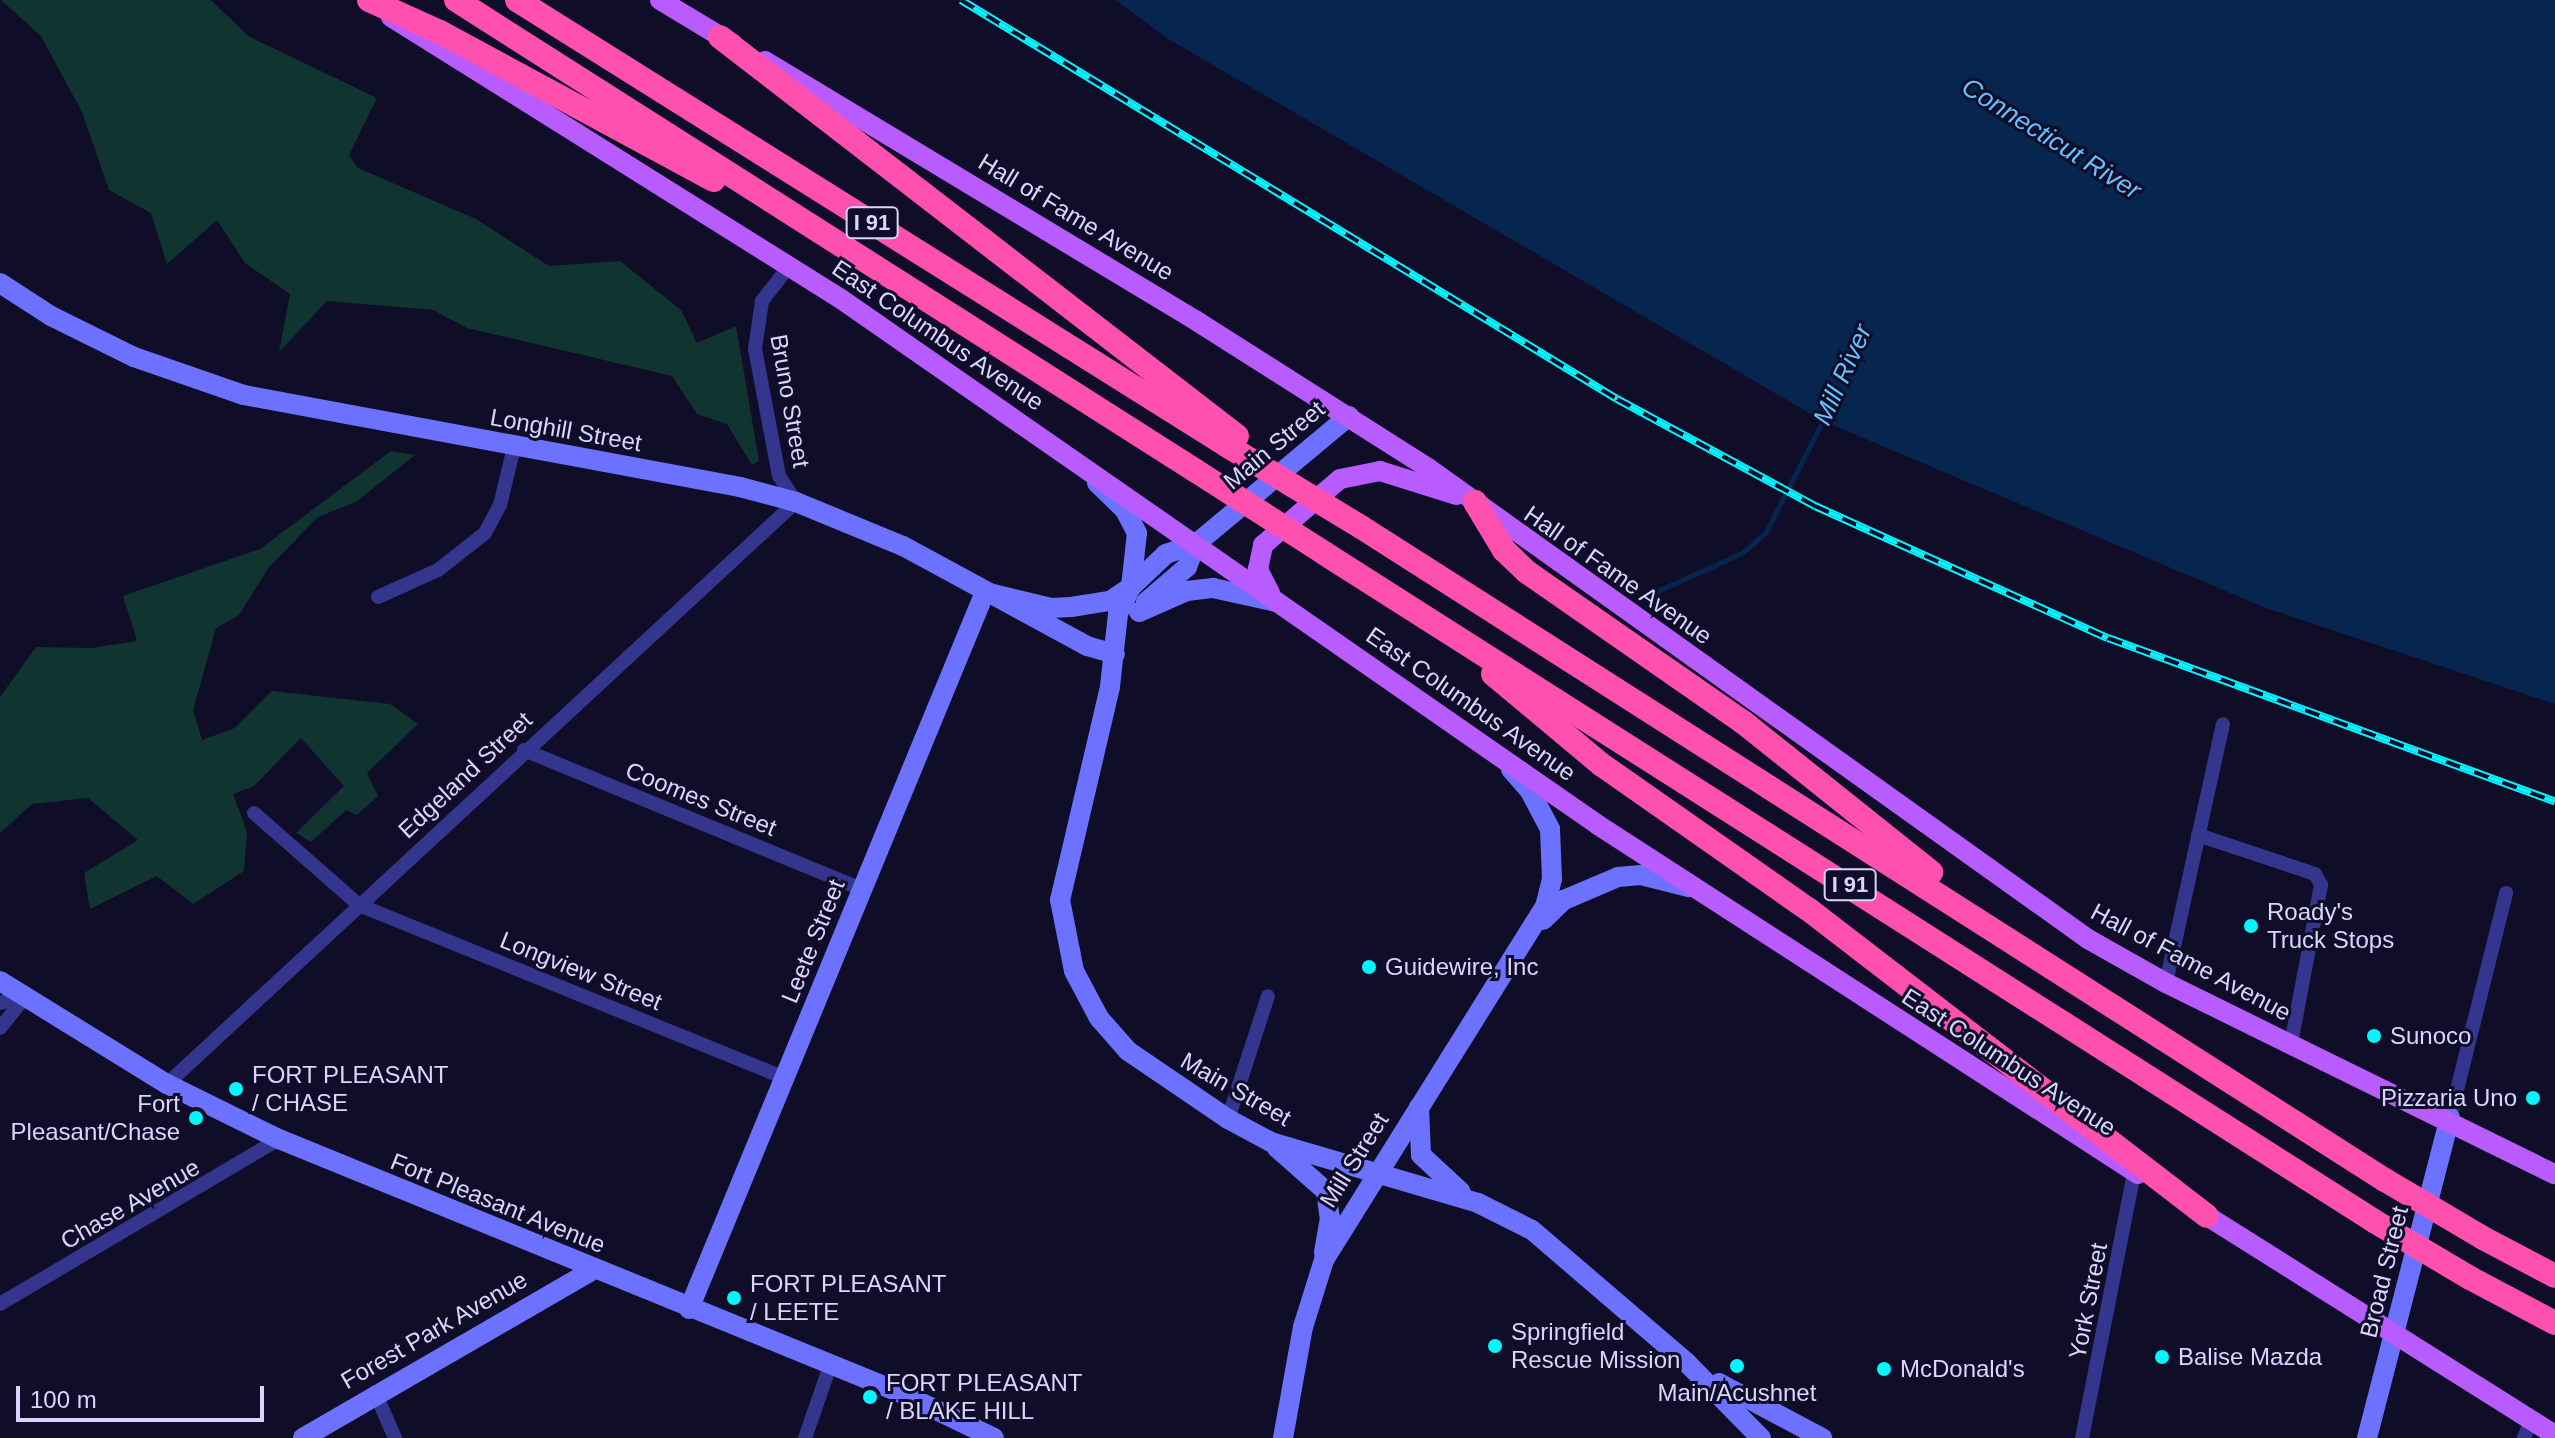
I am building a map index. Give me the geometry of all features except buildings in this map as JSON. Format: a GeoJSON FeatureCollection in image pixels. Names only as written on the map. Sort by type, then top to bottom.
{"type":"FeatureCollection","features":[{"type":"Feature","properties":{"kind":"highway"},"geometry":{"type":"LineString","coordinates":[[368,0],[475,50],[886,275]]}},
{"type":"Feature","properties":{"kind":"highway","name":"I 91"},"geometry":{"type":"LineString","coordinates":[[456,0],[2374,1221],[2555,1323]]}},
{"type":"Feature","properties":{"kind":"highway","name":"I 91"},"geometry":{"type":"LineString","coordinates":[[517,0],[1231,440],[1361,527],[2017,941],[2385,1180],[2555,1276]]}},
{"type":"Feature","properties":{"kind":"highway"},"geometry":{"type":"LineString","coordinates":[[720,37],[1231,440]]}},
{"type":"Feature","properties":{"kind":"highway"},"geometry":{"type":"LineString","coordinates":[[1475,502],[1504,550],[1527,572],[1762,736],[2017,941]]}},
{"type":"Feature","properties":{"kind":"highway"},"geometry":{"type":"LineString","coordinates":[[1431,620],[1602,765],[1808,909],[2207,1216]]}},
{"type":"Feature","properties":{"kind":"highway"},"geometry":{"type":"LineString","coordinates":[[2480,1283],[2555,1335]]}},
{"type":"Feature","properties":{"kind":"main road","name":"East Columbus Avenue"},"geometry":{"type":"LineString","coordinates":[[368,0],[433,47],[790,265],[1500,757],[1699,891],[2134,1172],[2396,1336],[2527,1429],[2555,1435]]}},
{"type":"Feature","properties":{"kind":"main road","name":"Hall of Fame Avenue"},"geometry":{"type":"LineString","coordinates":[[660,0],[1349,416],[1475,502],[2036,905],[2166,983],[2450,1118],[2555,1174]]}},
{"type":"Feature","properties":{"kind":"main road","name":"Longhill Street"},"geometry":{"type":"LineString","coordinates":[[2,287],[80,331],[202,383],[514,447],[740,487],[796,502],[903,546],[1087,646],[1115,654]]}},
{"type":"Feature","properties":{"kind":"main road","name":"Main Street"},"geometry":{"type":"LineString","coordinates":[[1349,416],[1196,544],[1166,554],[1131,587],[1118,614],[1115,654],[1063,885],[1065,941],[1080,985],[1111,1033],[1148,1067],[1228,1119],[1271,1142],[1478,1203],[1543,1237],[1686,1362],[1761,1438]]}},
{"type":"Feature","properties":{"kind":"main road"},"geometry":{"type":"LineString","coordinates":[[985,592],[1061,608],[1110,601],[1131,587],[1137,545],[1133,521],[1078,463]]}},
{"type":"Feature","properties":{"kind":"main road"},"geometry":{"type":"LineString","coordinates":[[1279,602],[1259,575],[1263,545],[1340,479],[1380,471],[1475,502]]}},
{"type":"Feature","properties":{"kind":"main road","name":"Main Street"},"geometry":{"type":"LineString","coordinates":[[1115,654],[1139,612],[1187,567],[1196,544]]}},
{"type":"Feature","properties":{"kind":"main road"},"geometry":{"type":"LineString","coordinates":[[1139,612],[1187,591],[1213,588],[1279,602]]}},
{"type":"Feature","properties":{"kind":"main road","name":"Leete Street"},"geometry":{"type":"LineString","coordinates":[[689,1309],[985,592]]}},
{"type":"Feature","properties":{"kind":"main road","name":"Mill Street"},"geometry":{"type":"LineString","coordinates":[[1283,1438],[1303,1327],[1324,1260],[1375,1173],[1545,907],[1552,879],[1550,829],[1530,791],[1500,757]]}},
{"type":"Feature","properties":{"kind":"main road","name":"Mill Street"},"geometry":{"type":"LineString","coordinates":[[1529,935],[1564,900],[1618,877],[1665,879],[1699,891]]}},
{"type":"Feature","properties":{"kind":"main road","name":"Fort Pleasant Avenue"},"geometry":{"type":"LineString","coordinates":[[0,981],[167,1084],[279,1139],[830,1366],[994,1438]]}},
{"type":"Feature","properties":{"kind":"main road"},"geometry":{"type":"LineString","coordinates":[[1420,1103],[1417,1134],[1424,1160],[1478,1203]]}},
{"type":"Feature","properties":{"kind":"main road","name":"Broad Street"},"geometry":{"type":"LineString","coordinates":[[2367,1438],[2396,1336],[2450,1118]]}},
{"type":"Feature","properties":{"kind":"main road"},"geometry":{"type":"LineString","coordinates":[[1271,1142],[1326,1191],[1330,1218],[1324,1260]]}},
{"type":"Feature","properties":{"kind":"main road","name":"Forest Park Avenue"},"geometry":{"type":"LineString","coordinates":[[303,1438],[375,1392],[593,1270]]}},
{"type":"Feature","properties":{"kind":"main road","name":"Main Street"},"geometry":{"type":"LineString","coordinates":[[1686,1362],[1822,1438]]}},
{"type":"Feature","properties":{"kind":"street","name":"Bruno Street"},"geometry":{"type":"LineString","coordinates":[[790,265],[762,301],[755,349],[779,476],[796,502]]}},
{"type":"Feature","properties":{"kind":"street"},"geometry":{"type":"LineString","coordinates":[[378,597],[438,570],[485,533],[500,505],[514,447]]}},
{"type":"Feature","properties":{"kind":"street","name":"Edgeland Street"},"geometry":{"type":"LineString","coordinates":[[167,1084],[524,750],[796,502]]}},
{"type":"Feature","properties":{"kind":"street"},"geometry":{"type":"LineString","coordinates":[[2166,983],[2223,724]]}},
{"type":"Feature","properties":{"kind":"street","name":"Coomes Street"},"geometry":{"type":"LineString","coordinates":[[524,750],[862,889]]}},
{"type":"Feature","properties":{"kind":"street","name":"Longview Street"},"geometry":{"type":"LineString","coordinates":[[254,813],[359,905],[786,1078]]}},
{"type":"Feature","properties":{"kind":"street"},"geometry":{"type":"LineString","coordinates":[[2198,835],[2315,874],[2321,885],[2291,1044]]}},
{"type":"Feature","properties":{"kind":"street"},"geometry":{"type":"LineString","coordinates":[[2450,1118],[2506,893]]}},
{"type":"Feature","properties":{"kind":"street"},"geometry":{"type":"LineString","coordinates":[[0,1003],[26,996]]}},
{"type":"Feature","properties":{"kind":"street"},"geometry":{"type":"LineString","coordinates":[[0,1028],[26,996]]}},
{"type":"Feature","properties":{"kind":"street"},"geometry":{"type":"LineString","coordinates":[[1228,1119],[1268,996]]}},
{"type":"Feature","properties":{"kind":"street","name":"Chase Avenue"},"geometry":{"type":"LineString","coordinates":[[0,1304],[279,1139]]}},
{"type":"Feature","properties":{"kind":"street","name":"York Street"},"geometry":{"type":"LineString","coordinates":[[2082,1438],[2134,1172]]}},
{"type":"Feature","properties":{"kind":"street"},"geometry":{"type":"LineString","coordinates":[[805,1438],[830,1366]]}},
{"type":"Feature","properties":{"kind":"street"},"geometry":{"type":"LineString","coordinates":[[375,1392],[395,1438]]}},
{"type":"Feature","properties":{"kind":"green space"},"geometry":{"type":"Polygon","coordinates":[[[1,0],[211,0],[248,36],[377,98],[349,155],[358,168],[476,219],[549,266],[620,261],[681,310],[697,343],[736,326],[759,461],[752,465],[727,424],[697,414],[672,376],[467,328],[433,310],[327,301],[279,352],[290,294],[245,263],[217,220],[167,264],[151,213],[109,190],[82,112],[41,36],[1,0]]]}},
{"type":"Feature","properties":{"kind":"green space"},"geometry":{"type":"Polygon","coordinates":[[[391,451],[415,455],[356,502],[318,517],[269,567],[239,615],[216,628],[193,710],[202,740],[235,728],[272,691],[390,704],[418,724],[367,773],[378,796],[357,815],[346,810],[311,842],[296,833],[344,786],[301,738],[254,786],[233,794],[247,832],[244,871],[193,904],[157,876],[90,909],[84,873],[138,840],[88,798],[32,804],[0,833],[0,697],[36,647],[92,648],[137,641],[123,596],[260,549],[391,451]]]}},
{"type":"Feature","properties":{"kind":"water","name":"Connecticut River"},"geometry":{"type":"Polygon","coordinates":[[[1115,0],[2555,0],[2555,704],[2266,608],[1823,421],[1170,40],[1115,0]]]}},
{"type":"Feature","properties":{"kind":"waterway","name":"Mill River"},"geometry":{"type":"LineString","coordinates":[[1644,597],[1742,553],[1766,532],[1824,418]]}},
{"type":"Feature","properties":{"kind":"railway"},"geometry":{"type":"LineString","coordinates":[[961,0],[1617,399],[1815,506],[2108,638],[2555,802]]}},
{"type":"Feature","properties":{"kind":"place","name":"Roady's Truck Stops"},"geometry":{"type":"Point","coordinates":[2251,926]}},
{"type":"Feature","properties":{"kind":"place","name":"Guidewire, Inc"},"geometry":{"type":"Point","coordinates":[1369,967]}},
{"type":"Feature","properties":{"kind":"place","name":"Sunoco"},"geometry":{"type":"Point","coordinates":[2374,1036]}},
{"type":"Feature","properties":{"kind":"place","name":"FORT PLEASANT / CHASE"},"geometry":{"type":"Point","coordinates":[236,1089]}},
{"type":"Feature","properties":{"kind":"place","name":"Pizzaria Uno"},"geometry":{"type":"Point","coordinates":[2533,1098]}},
{"type":"Feature","properties":{"kind":"place","name":"Fort Pleasant/Chase"},"geometry":{"type":"Point","coordinates":[196,1118]}},
{"type":"Feature","properties":{"kind":"place","name":"FORT PLEASANT / LEETE"},"geometry":{"type":"Point","coordinates":[734,1298]}},
{"type":"Feature","properties":{"kind":"place","name":"Springfield Rescue Mission"},"geometry":{"type":"Point","coordinates":[1495,1346]}},
{"type":"Feature","properties":{"kind":"place","name":"Balise Mazda"},"geometry":{"type":"Point","coordinates":[2162,1357]}},
{"type":"Feature","properties":{"kind":"place","name":"Main/Acushnet"},"geometry":{"type":"Point","coordinates":[1737,1366]}},
{"type":"Feature","properties":{"kind":"place","name":"McDonald's"},"geometry":{"type":"Point","coordinates":[1884,1369]}},
{"type":"Feature","properties":{"kind":"place","name":"FORT PLEASANT / BLAKE HILL"},"geometry":{"type":"Point","coordinates":[870,1397]}}]}
